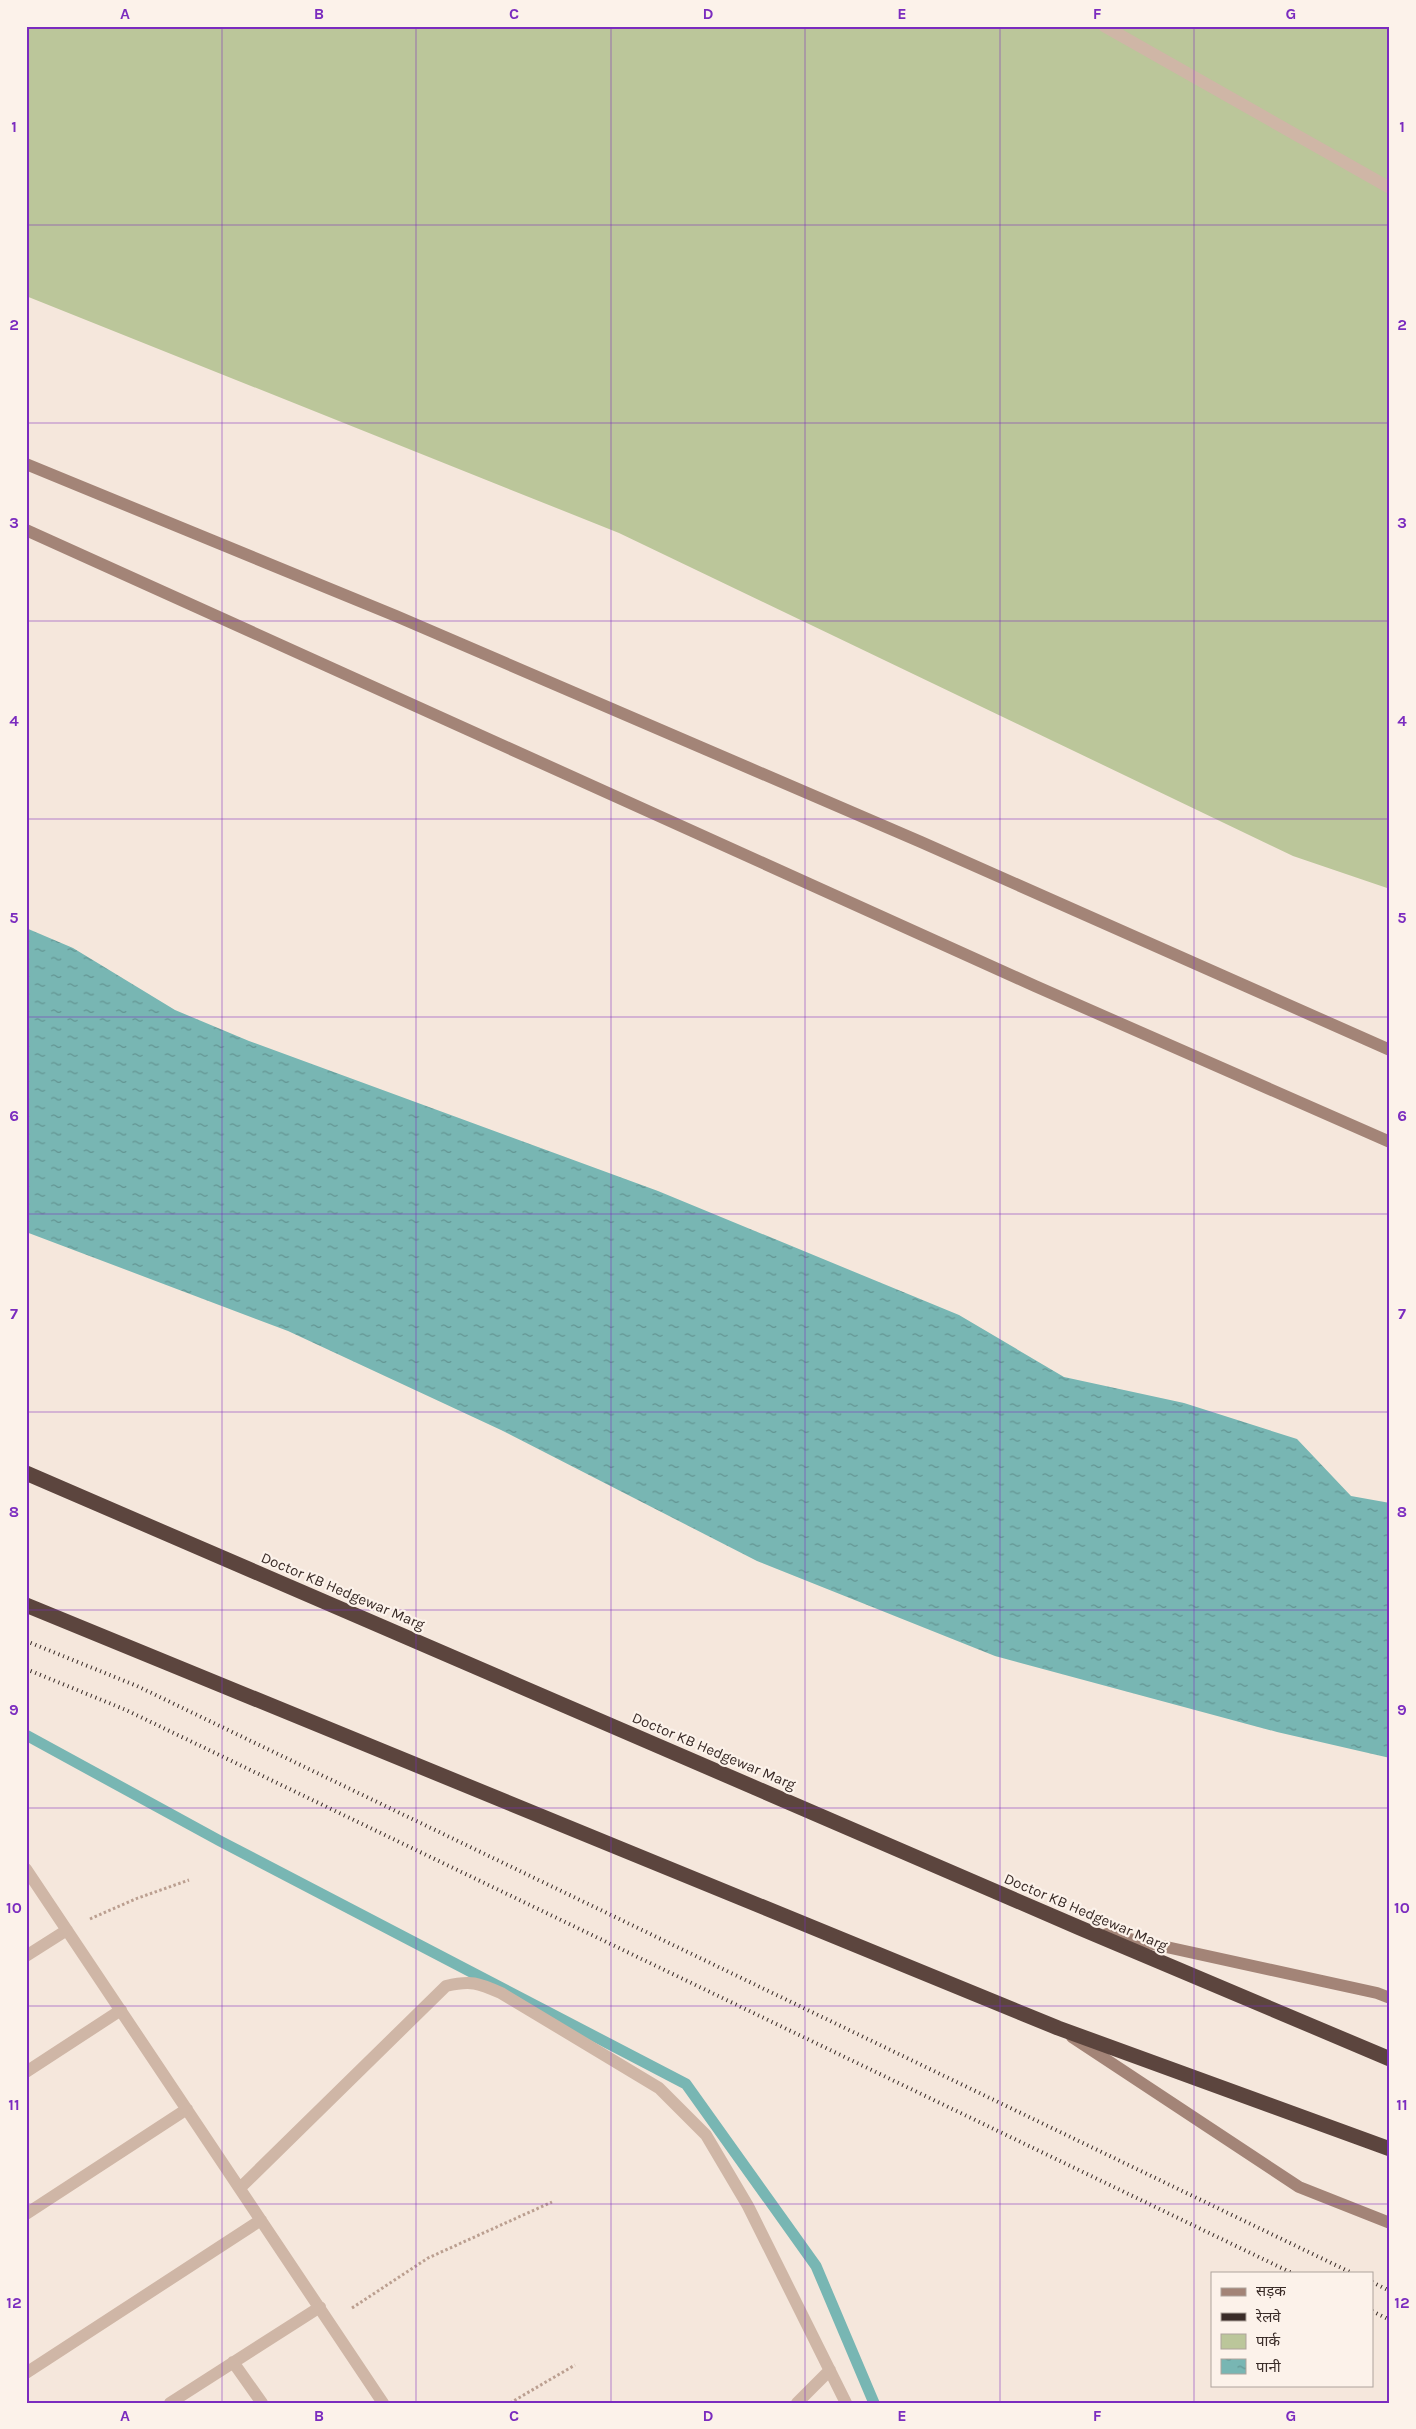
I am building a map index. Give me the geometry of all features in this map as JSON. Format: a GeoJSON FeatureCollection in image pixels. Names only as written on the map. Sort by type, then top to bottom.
{"type":"FeatureCollection","features":[{"type":"Feature","properties":{"kind":"highway","name":"Doctor KB Hedgewar Marg"},"geometry":{"type":"LineString","coordinates":[[26,1473],[1080,1928],[1390,2059]]}},
{"type":"Feature","properties":{"kind":"highway"},"geometry":{"type":"LineString","coordinates":[[26,1605],[1058,2028],[1323,2122],[1390,2148]]}},
{"type":"Feature","properties":{"kind":"main road"},"geometry":{"type":"LineString","coordinates":[[26,464],[405,620],[921,842],[1390,1050]]}},
{"type":"Feature","properties":{"kind":"main road"},"geometry":{"type":"LineString","coordinates":[[26,530],[1035,986],[1390,1142]]}},
{"type":"Feature","properties":{"kind":"main road"},"geometry":{"type":"LineString","coordinates":[[1080,1928],[1377,1993],[1390,1998]]}},
{"type":"Feature","properties":{"kind":"main road"},"geometry":{"type":"LineString","coordinates":[[1058,2028],[1299,2187],[1390,2223]]}},
{"type":"Feature","properties":{"kind":"street"},"geometry":{"type":"LineString","coordinates":[[1104,26],[1390,188]]}},
{"type":"Feature","properties":{"kind":"street"},"geometry":{"type":"LineString","coordinates":[[26,1869],[320,2307],[328,2323],[379,2401]]}},
{"type":"Feature","properties":{"kind":"street"},"geometry":{"type":"LineString","coordinates":[[26,1956],[67,1929]]}},
{"type":"Feature","properties":{"kind":"street"},"geometry":{"type":"LineString","coordinates":[[240,2188],[446,1986],[465,1981],[480,1983],[501,1993],[659,2088],[706,2134],[748,2206],[846,2403]]}},
{"type":"Feature","properties":{"kind":"street"},"geometry":{"type":"LineString","coordinates":[[26,2072],[120,2010]]}},
{"type":"Feature","properties":{"kind":"street"},"geometry":{"type":"LineString","coordinates":[[26,2214],[187,2109]]}},
{"type":"Feature","properties":{"kind":"street"},"geometry":{"type":"LineString","coordinates":[[26,2373],[261,2220]]}},
{"type":"Feature","properties":{"kind":"street"},"geometry":{"type":"LineString","coordinates":[[170,2403],[320,2307]]}},
{"type":"Feature","properties":{"kind":"street"},"geometry":{"type":"LineString","coordinates":[[233,2362],[262,2403]]}},
{"type":"Feature","properties":{"kind":"street"},"geometry":{"type":"LineString","coordinates":[[797,2403],[830,2370]]}},
{"type":"Feature","properties":{"kind":"path"},"geometry":{"type":"LineString","coordinates":[[67,1929],[138,1898],[189,1880]]}},
{"type":"Feature","properties":{"kind":"path"},"geometry":{"type":"LineString","coordinates":[[328,2323],[428,2258],[552,2202]]}},
{"type":"Feature","properties":{"kind":"path"},"geometry":{"type":"LineString","coordinates":[[510,2403],[574,2365]]}},
{"type":"Feature","properties":{"kind":"green space"},"geometry":{"type":"Polygon","coordinates":[[[26,26],[1390,26],[1390,889],[1293,856],[619,533],[26,296],[26,26]]]}},
{"type":"Feature","properties":{"kind":"water"},"geometry":{"type":"Polygon","coordinates":[[[26,928],[73,948],[175,1010],[249,1041],[658,1191],[959,1315],[1064,1377],[1184,1403],[1297,1439],[1351,1496],[1390,1503],[1390,1758],[1277,1732],[995,1656],[757,1561],[501,1430],[288,1331],[26,1232],[26,928]]]}},
{"type":"Feature","properties":{"kind":"waterway"},"geometry":{"type":"LineString","coordinates":[[26,1735],[220,1841],[686,2084],[816,2266],[874,2403]]}},
{"type":"Feature","properties":{"kind":"railway"},"geometry":{"type":"LineString","coordinates":[[26,1641],[137,1686],[1350,2272]]}},
{"type":"Feature","properties":{"kind":"railway"},"geometry":{"type":"LineString","coordinates":[[26,1669],[126,1710],[1290,2272]]}},
{"type":"Feature","properties":{"kind":"railway"},"geometry":{"type":"LineString","coordinates":[[1374,2283],[1390,2291]]}},
{"type":"Feature","properties":{"kind":"railway"},"geometry":{"type":"LineString","coordinates":[[1374,2312],[1390,2320]]}}]}
